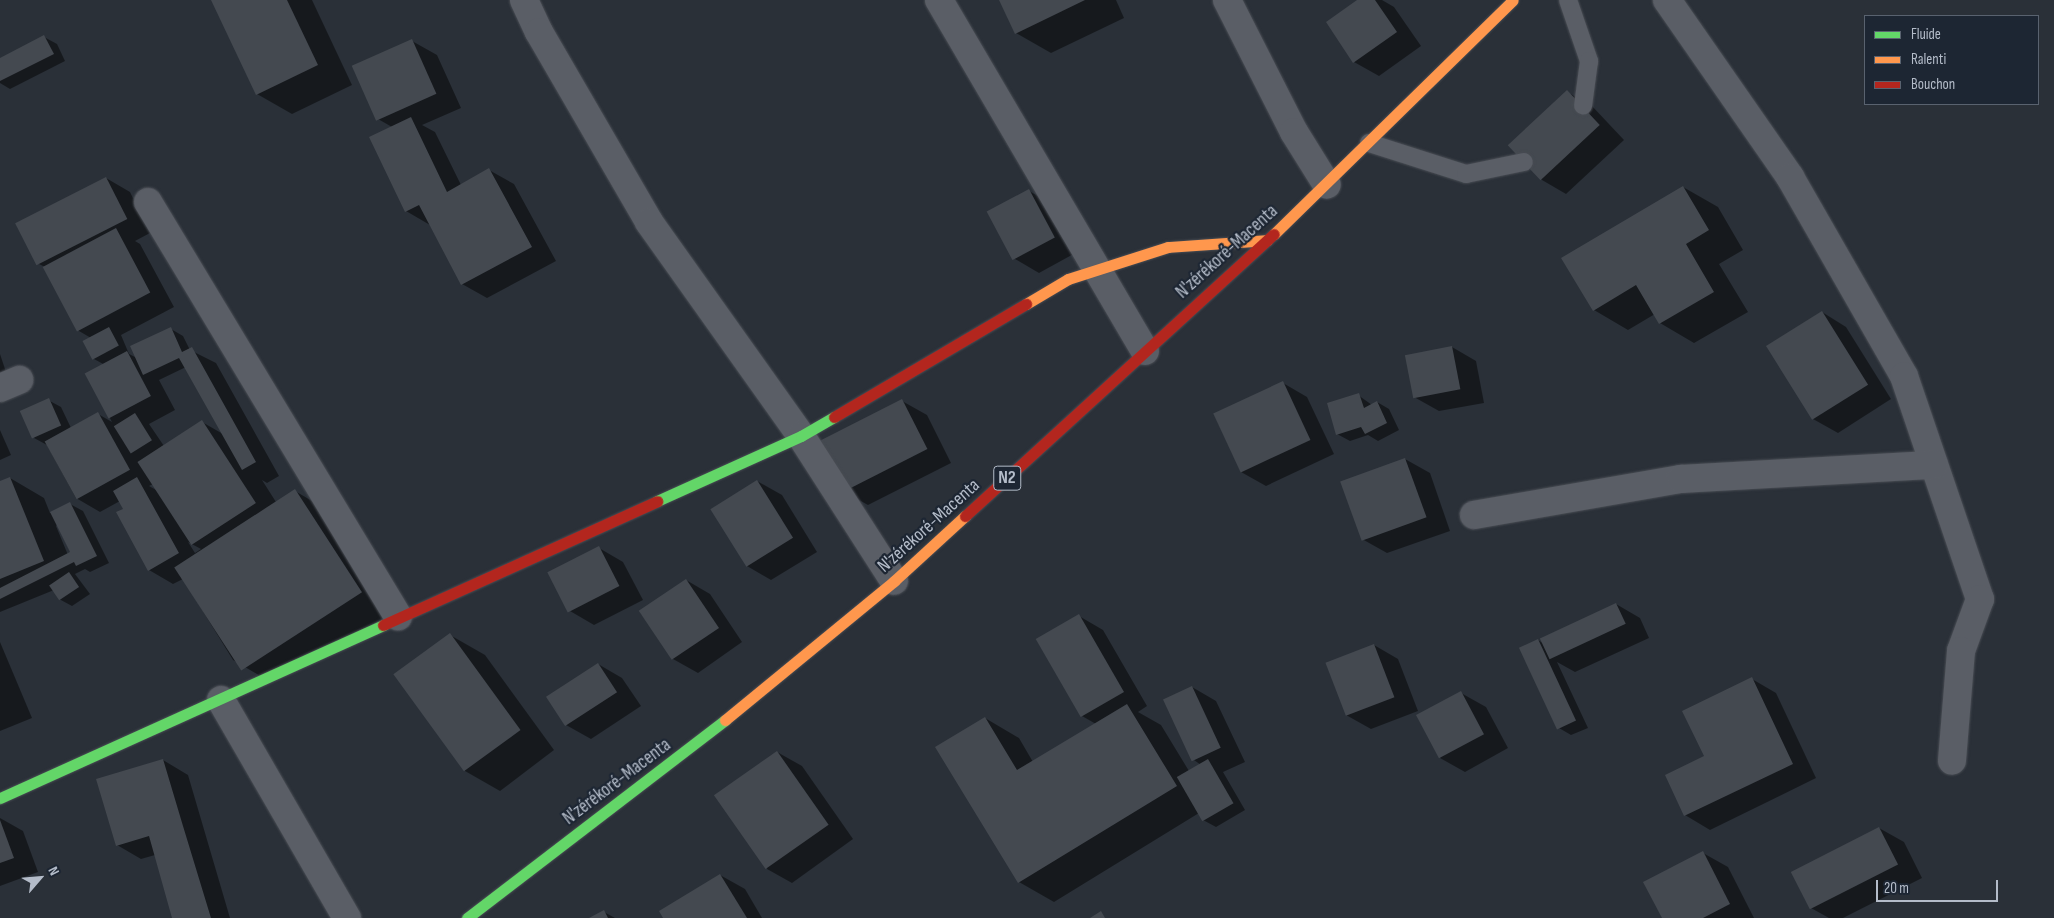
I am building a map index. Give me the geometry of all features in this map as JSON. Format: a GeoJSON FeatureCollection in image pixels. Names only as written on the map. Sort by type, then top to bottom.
{"type":"FeatureCollection","features":[{"type":"Feature","properties":{"kind":"main road","name":"N'zérékoré-Macenta"},"geometry":{"type":"LineString","coordinates":[[467,918],[688,750],[894,581],[1327,185],[1514,0]]}},
{"type":"Feature","properties":{"kind":"main road"},"geometry":{"type":"LineString","coordinates":[[0,798],[221,700],[398,616],[801,436],[1068,279],[1168,247],[1267,240]]}},
{"type":"Feature","properties":{"kind":"street"},"geometry":{"type":"LineString","coordinates":[[524,0],[539,32],[649,222],[801,436],[894,581]]}},
{"type":"Feature","properties":{"kind":"street"},"geometry":{"type":"LineString","coordinates":[[940,0],[1060,204],[1095,270],[1145,351]]}},
{"type":"Feature","properties":{"kind":"street"},"geometry":{"type":"LineString","coordinates":[[1226,0],[1294,132],[1327,185]]}},
{"type":"Feature","properties":{"kind":"street"},"geometry":{"type":"LineString","coordinates":[[1667,0],[1795,186],[1904,376],[1980,599],[1961,651],[1952,761]]}},
{"type":"Feature","properties":{"kind":"street"},"geometry":{"type":"LineString","coordinates":[[148,202],[398,616]]}},
{"type":"Feature","properties":{"kind":"street"},"geometry":{"type":"LineString","coordinates":[[1474,515],[1681,478],[1934,465]]}},
{"type":"Feature","properties":{"kind":"street"},"geometry":{"type":"LineString","coordinates":[[221,700],[347,918]]}},
{"type":"Feature","properties":{"kind":"lane"},"geometry":{"type":"LineString","coordinates":[[1568,0],[1590,61],[1583,106]]}},
{"type":"Feature","properties":{"kind":"lane"},"geometry":{"type":"LineString","coordinates":[[1369,144],[1466,174],[1524,162]]}},
{"type":"Feature","properties":{"kind":"building"},"geometry":{"type":"Polygon","coordinates":[[[211,0],[287,0],[318,65],[256,95],[211,0]]]}},
{"type":"Feature","properties":{"kind":"building"},"geometry":{"type":"Polygon","coordinates":[[[999,0],[1085,0],[1015,34],[999,0]]]}},
{"type":"Feature","properties":{"kind":"building"},"geometry":{"type":"Polygon","coordinates":[[[1357,0],[1375,0],[1397,32],[1353,63],[1326,22],[1357,0]]]}},
{"type":"Feature","properties":{"kind":"building"},"geometry":{"type":"Polygon","coordinates":[[[44,35],[54,54],[0,81],[0,58],[44,35]]]}},
{"type":"Feature","properties":{"kind":"building"},"geometry":{"type":"Polygon","coordinates":[[[412,39],[436,94],[376,121],[352,66],[412,39]]]}},
{"type":"Feature","properties":{"kind":"building"},"geometry":{"type":"Polygon","coordinates":[[[1567,90],[1600,125],[1540,180],[1508,145],[1567,90]]]}},
{"type":"Feature","properties":{"kind":"building"},"geometry":{"type":"Polygon","coordinates":[[[411,117],[447,192],[489,168],[532,247],[461,285],[419,205],[405,212],[369,137],[411,117]]]}},
{"type":"Feature","properties":{"kind":"building"},"geometry":{"type":"Polygon","coordinates":[[[106,177],[127,219],[36,265],[15,223],[106,177]]]}},
{"type":"Feature","properties":{"kind":"building"},"geometry":{"type":"Polygon","coordinates":[[[1683,186],[1709,230],[1686,244],[1714,292],[1659,324],[1636,285],[1593,311],[1561,258],[1683,186]]]}},
{"type":"Feature","properties":{"kind":"building"},"geometry":{"type":"Polygon","coordinates":[[[1029,189],[1055,238],[1012,260],[987,212],[1029,189]]]}},
{"type":"Feature","properties":{"kind":"building"},"geometry":{"type":"Polygon","coordinates":[[[116,228],[150,292],[77,331],[43,267],[116,228]]]}},
{"type":"Feature","properties":{"kind":"building"},"geometry":{"type":"Polygon","coordinates":[[[1822,311],[1868,385],[1812,420],[1766,346],[1822,311]]]}},
{"type":"Feature","properties":{"kind":"building"},"geometry":{"type":"Polygon","coordinates":[[[109,327],[119,346],[92,360],[83,341],[109,327]]]}},
{"type":"Feature","properties":{"kind":"building"},"geometry":{"type":"Polygon","coordinates":[[[171,327],[182,352],[192,347],[256,462],[242,470],[179,358],[143,375],[130,346],[171,327]]]}},
{"type":"Feature","properties":{"kind":"building"},"geometry":{"type":"Polygon","coordinates":[[[1452,346],[1460,389],[1413,398],[1405,355],[1452,346]]]}},
{"type":"Feature","properties":{"kind":"building"},"geometry":{"type":"Polygon","coordinates":[[[127,351],[151,396],[109,419],[85,374],[127,351]]]}},
{"type":"Feature","properties":{"kind":"building"},"geometry":{"type":"Polygon","coordinates":[[[1283,381],[1310,440],[1241,472],[1213,414],[1283,381]]]}},
{"type":"Feature","properties":{"kind":"building"},"geometry":{"type":"Polygon","coordinates":[[[1359,393],[1364,408],[1377,401],[1387,423],[1365,434],[1361,427],[1336,435],[1327,403],[1359,393]]]}},
{"type":"Feature","properties":{"kind":"building"},"geometry":{"type":"Polygon","coordinates":[[[49,398],[61,425],[32,438],[20,411],[49,398]]]}},
{"type":"Feature","properties":{"kind":"building"},"geometry":{"type":"Polygon","coordinates":[[[902,399],[927,449],[842,492],[816,443],[902,399]]]}},
{"type":"Feature","properties":{"kind":"building"},"geometry":{"type":"Polygon","coordinates":[[[98,412],[130,470],[77,499],[45,442],[98,412]]]}},
{"type":"Feature","properties":{"kind":"building"},"geometry":{"type":"Polygon","coordinates":[[[135,413],[152,440],[131,453],[114,426],[135,413]]]}},
{"type":"Feature","properties":{"kind":"building"},"geometry":{"type":"Polygon","coordinates":[[[202,420],[256,503],[191,545],[137,462],[202,420]]]}},
{"type":"Feature","properties":{"kind":"building"},"geometry":{"type":"Polygon","coordinates":[[[1405,458],[1427,517],[1362,541],[1340,482],[1405,458]]]}},
{"type":"Feature","properties":{"kind":"building"},"geometry":{"type":"Polygon","coordinates":[[[10,477],[44,561],[0,579],[0,481],[10,477]]]}},
{"type":"Feature","properties":{"kind":"building"},"geometry":{"type":"Polygon","coordinates":[[[137,477],[179,553],[148,571],[116,512],[123,509],[113,491],[137,477]]]}},
{"type":"Feature","properties":{"kind":"building"},"geometry":{"type":"Polygon","coordinates":[[[757,480],[793,538],[746,567],[710,509],[757,480]]]}},
{"type":"Feature","properties":{"kind":"building"},"geometry":{"type":"Polygon","coordinates":[[[295,489],[362,592],[241,671],[174,567],[295,489]]]}},
{"type":"Feature","properties":{"kind":"building"},"geometry":{"type":"Polygon","coordinates":[[[70,502],[97,556],[76,566],[74,562],[0,599],[0,588],[70,552],[50,512],[70,502]]]}},
{"type":"Feature","properties":{"kind":"building"},"geometry":{"type":"Polygon","coordinates":[[[599,546],[619,586],[568,612],[547,572],[599,546]]]}},
{"type":"Feature","properties":{"kind":"building"},"geometry":{"type":"Polygon","coordinates":[[[69,572],[79,587],[59,600],[49,585],[69,572]]]}},
{"type":"Feature","properties":{"kind":"building"},"geometry":{"type":"Polygon","coordinates":[[[686,579],[719,628],[672,660],[639,611],[686,579]]]}},
{"type":"Feature","properties":{"kind":"building"},"geometry":{"type":"Polygon","coordinates":[[[1616,603],[1626,624],[1550,659],[1540,638],[1616,603]]]}},
{"type":"Feature","properties":{"kind":"building"},"geometry":{"type":"Polygon","coordinates":[[[1079,614],[1124,692],[1081,717],[1036,639],[1079,614]]]}},
{"type":"Feature","properties":{"kind":"building"},"geometry":{"type":"Polygon","coordinates":[[[450,633],[521,730],[464,771],[393,674],[450,633]]]}},
{"type":"Feature","properties":{"kind":"building"},"geometry":{"type":"Polygon","coordinates":[[[1538,639],[1576,721],[1557,729],[1519,648],[1538,639]]]}},
{"type":"Feature","properties":{"kind":"building"},"geometry":{"type":"Polygon","coordinates":[[[1374,644],[1394,697],[1346,716],[1325,663],[1374,644]]]}},
{"type":"Feature","properties":{"kind":"building"},"geometry":{"type":"Polygon","coordinates":[[[598,663],[617,692],[565,726],[546,697],[598,663]]]}},
{"type":"Feature","properties":{"kind":"building"},"geometry":{"type":"Polygon","coordinates":[[[1752,677],[1793,764],[1684,816],[1665,775],[1704,756],[1682,711],[1752,677]]]}},
{"type":"Feature","properties":{"kind":"building"},"geometry":{"type":"Polygon","coordinates":[[[1192,686],[1221,748],[1192,761],[1163,700],[1192,686]]]}},
{"type":"Feature","properties":{"kind":"building"},"geometry":{"type":"Polygon","coordinates":[[[1461,691],[1484,734],[1439,758],[1416,715],[1461,691]]]}},
{"type":"Feature","properties":{"kind":"building"},"geometry":{"type":"Polygon","coordinates":[[[1127,704],[1177,786],[1018,883],[935,747],[985,717],[1017,770],[1127,704]]]}},
{"type":"Feature","properties":{"kind":"building"},"geometry":{"type":"Polygon","coordinates":[[[777,751],[829,825],[766,869],[714,795],[777,751]]]}},
{"type":"Feature","properties":{"kind":"building"},"geometry":{"type":"Polygon","coordinates":[[[163,759],[211,918],[172,918],[149,836],[116,846],[96,779],[163,759]]]}},
{"type":"Feature","properties":{"kind":"building"},"geometry":{"type":"Polygon","coordinates":[[[1208,759],[1234,803],[1202,821],[1177,777],[1208,759]]]}},
{"type":"Feature","properties":{"kind":"building"},"geometry":{"type":"Polygon","coordinates":[[[0,820],[14,858],[0,863],[0,820]]]}},
{"type":"Feature","properties":{"kind":"building"},"geometry":{"type":"Polygon","coordinates":[[[1879,827],[1898,864],[1810,909],[1791,872],[1879,827]]]}},
{"type":"Feature","properties":{"kind":"building"},"geometry":{"type":"Polygon","coordinates":[[[1703,851],[1730,904],[1703,918],[1662,918],[1643,882],[1703,851]]]}},
{"type":"Feature","properties":{"kind":"building"},"geometry":{"type":"Polygon","coordinates":[[[720,874],[747,918],[663,918],[659,911],[720,874]]]}},
{"type":"Feature","properties":{"kind":"building"},"geometry":{"type":"Polygon","coordinates":[[[604,910],[608,918],[589,918],[604,910]]]}},
{"type":"Feature","properties":{"kind":"building"},"geometry":{"type":"Polygon","coordinates":[[[1101,911],[1105,918],[1090,918],[1101,911]]]}},
{"type":"Feature","properties":{"kind":"traffic: fast"},"geometry":{"type":"LineString","coordinates":[[657,501],[801,436],[834,417]]}},
{"type":"Feature","properties":{"kind":"traffic: fast"},"geometry":{"type":"LineString","coordinates":[[0,798],[383,625]]}},
{"type":"Feature","properties":{"kind":"traffic: fast"},"geometry":{"type":"LineString","coordinates":[[467,918],[725,720]]}},
{"type":"Feature","properties":{"kind":"traffic: slow"},"geometry":{"type":"LineString","coordinates":[[1274,234],[1513,0]]}},
{"type":"Feature","properties":{"kind":"traffic: slow"},"geometry":{"type":"LineString","coordinates":[[1026,304],[1068,279],[1168,247],[1267,240]]}},
{"type":"Feature","properties":{"kind":"traffic: slow"},"geometry":{"type":"LineString","coordinates":[[725,720],[894,581],[965,516]]}},
{"type":"Feature","properties":{"kind":"traffic: jam"},"geometry":{"type":"LineString","coordinates":[[965,516],[1274,234]]}},
{"type":"Feature","properties":{"kind":"traffic: jam"},"geometry":{"type":"LineString","coordinates":[[834,417],[1026,304]]}},
{"type":"Feature","properties":{"kind":"traffic: jam"},"geometry":{"type":"LineString","coordinates":[[383,625],[657,501]]}}]}
